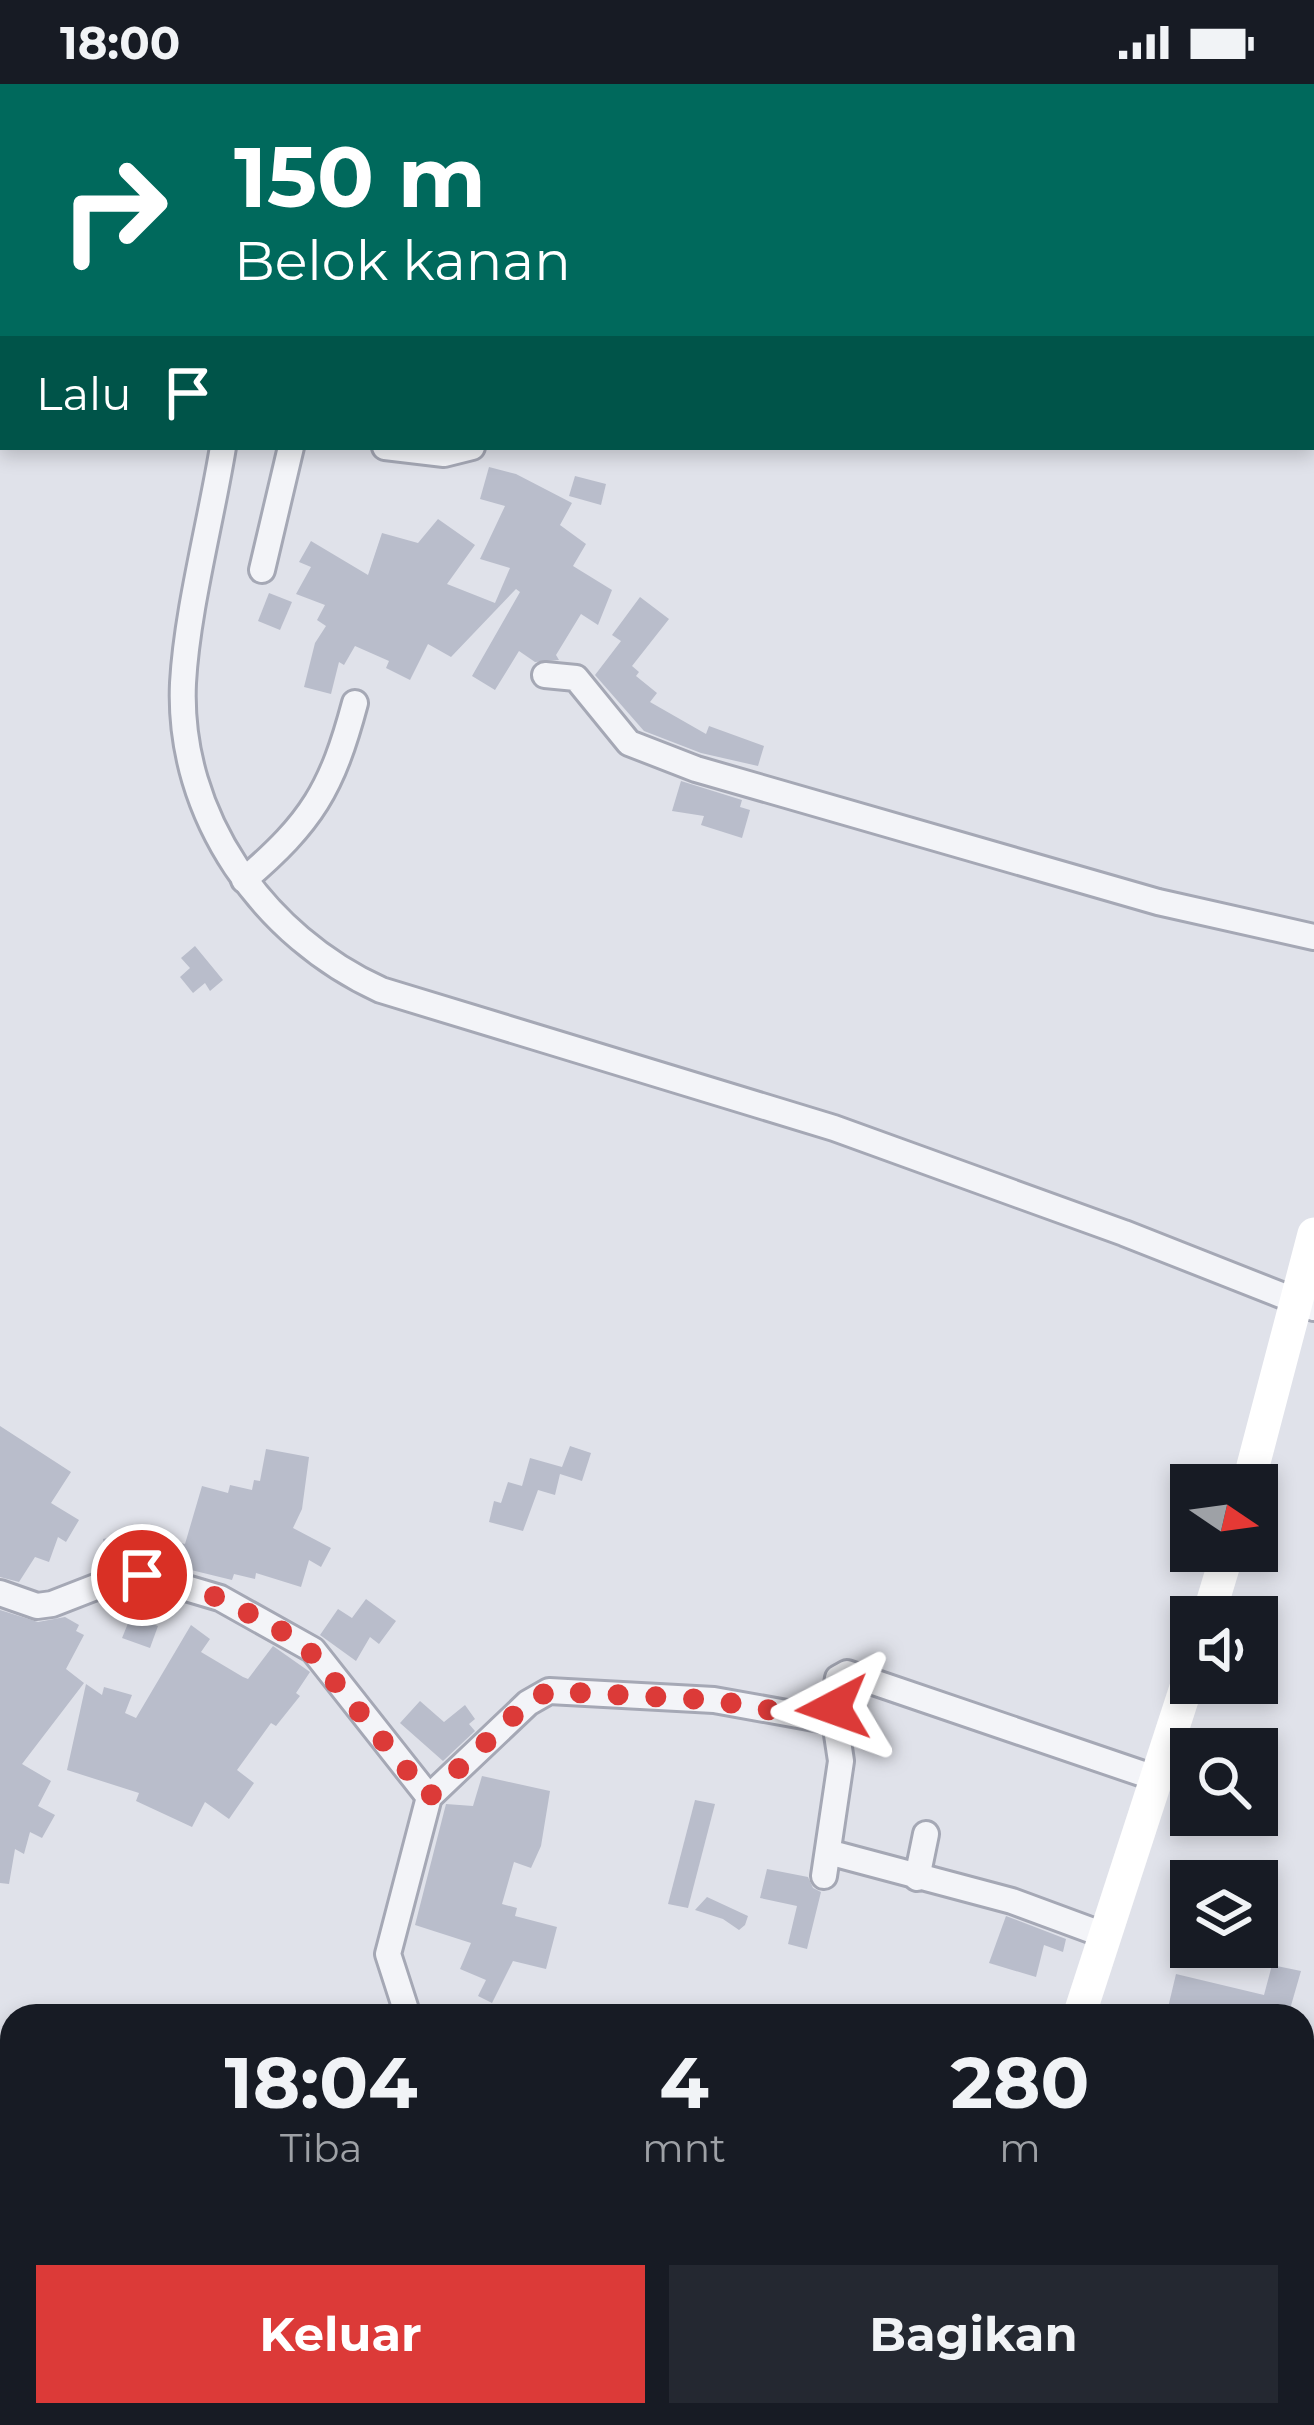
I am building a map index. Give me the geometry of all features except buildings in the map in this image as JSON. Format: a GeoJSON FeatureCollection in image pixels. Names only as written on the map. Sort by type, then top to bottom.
{"type":"FeatureCollection","features":[{"type":"Feature","properties":{"kind":"main road"},"geometry":{"type":"LineString","coordinates":[[1254,1464],[1303,1300],[1313,1239]]}},
{"type":"Feature","properties":{"kind":"main road"},"geometry":{"type":"LineString","coordinates":[[1083,2004],[1181,1704]]}},
{"type":"Feature","properties":{"kind":"street"},"geometry":{"type":"LineString","coordinates":[[222,450],[184,680],[184,712],[201,794],[274,919],[326,961],[381,990],[834,1128],[1303,1300]]}},
{"type":"Feature","properties":{"kind":"street"},"geometry":{"type":"LineString","coordinates":[[262,570],[290,450]]}},
{"type":"Feature","properties":{"kind":"street"},"geometry":{"type":"LineString","coordinates":[[410,450],[444,454],[460,450]]}},
{"type":"Feature","properties":{"kind":"street"},"geometry":{"type":"LineString","coordinates":[[545,675],[576,678],[629,743],[696,770],[1158,902],[1314,937]]}},
{"type":"Feature","properties":{"kind":"street"},"geometry":{"type":"LineString","coordinates":[[250,875],[312,815],[326,792],[355,703]]}},
{"type":"Feature","properties":{"kind":"street"},"geometry":{"type":"LineString","coordinates":[[0,1593],[37,1606],[124,1576],[142,1575],[220,1598],[313,1650],[429,1797]]}},
{"type":"Feature","properties":{"kind":"street"},"geometry":{"type":"LineString","coordinates":[[1105,1935],[1012,1901],[917,1877],[826,1864],[841,1761],[833,1708],[838,1678],[847,1673],[1158,1779]]}},
{"type":"Feature","properties":{"kind":"street"},"geometry":{"type":"LineString","coordinates":[[404,2004],[388,1954],[429,1797],[527,1703],[549,1691],[714,1700],[820,1719],[833,1708]]}},
{"type":"Feature","properties":{"kind":"street"},"geometry":{"type":"LineString","coordinates":[[917,1877],[926,1834]]}},
{"type":"Feature","properties":{"kind":"route"},"geometry":{"type":"LineString","coordinates":[[142,1575],[220,1598],[313,1650],[429,1797],[527,1703],[549,1691],[714,1700],[820,1719],[833,1708]]}}]}
